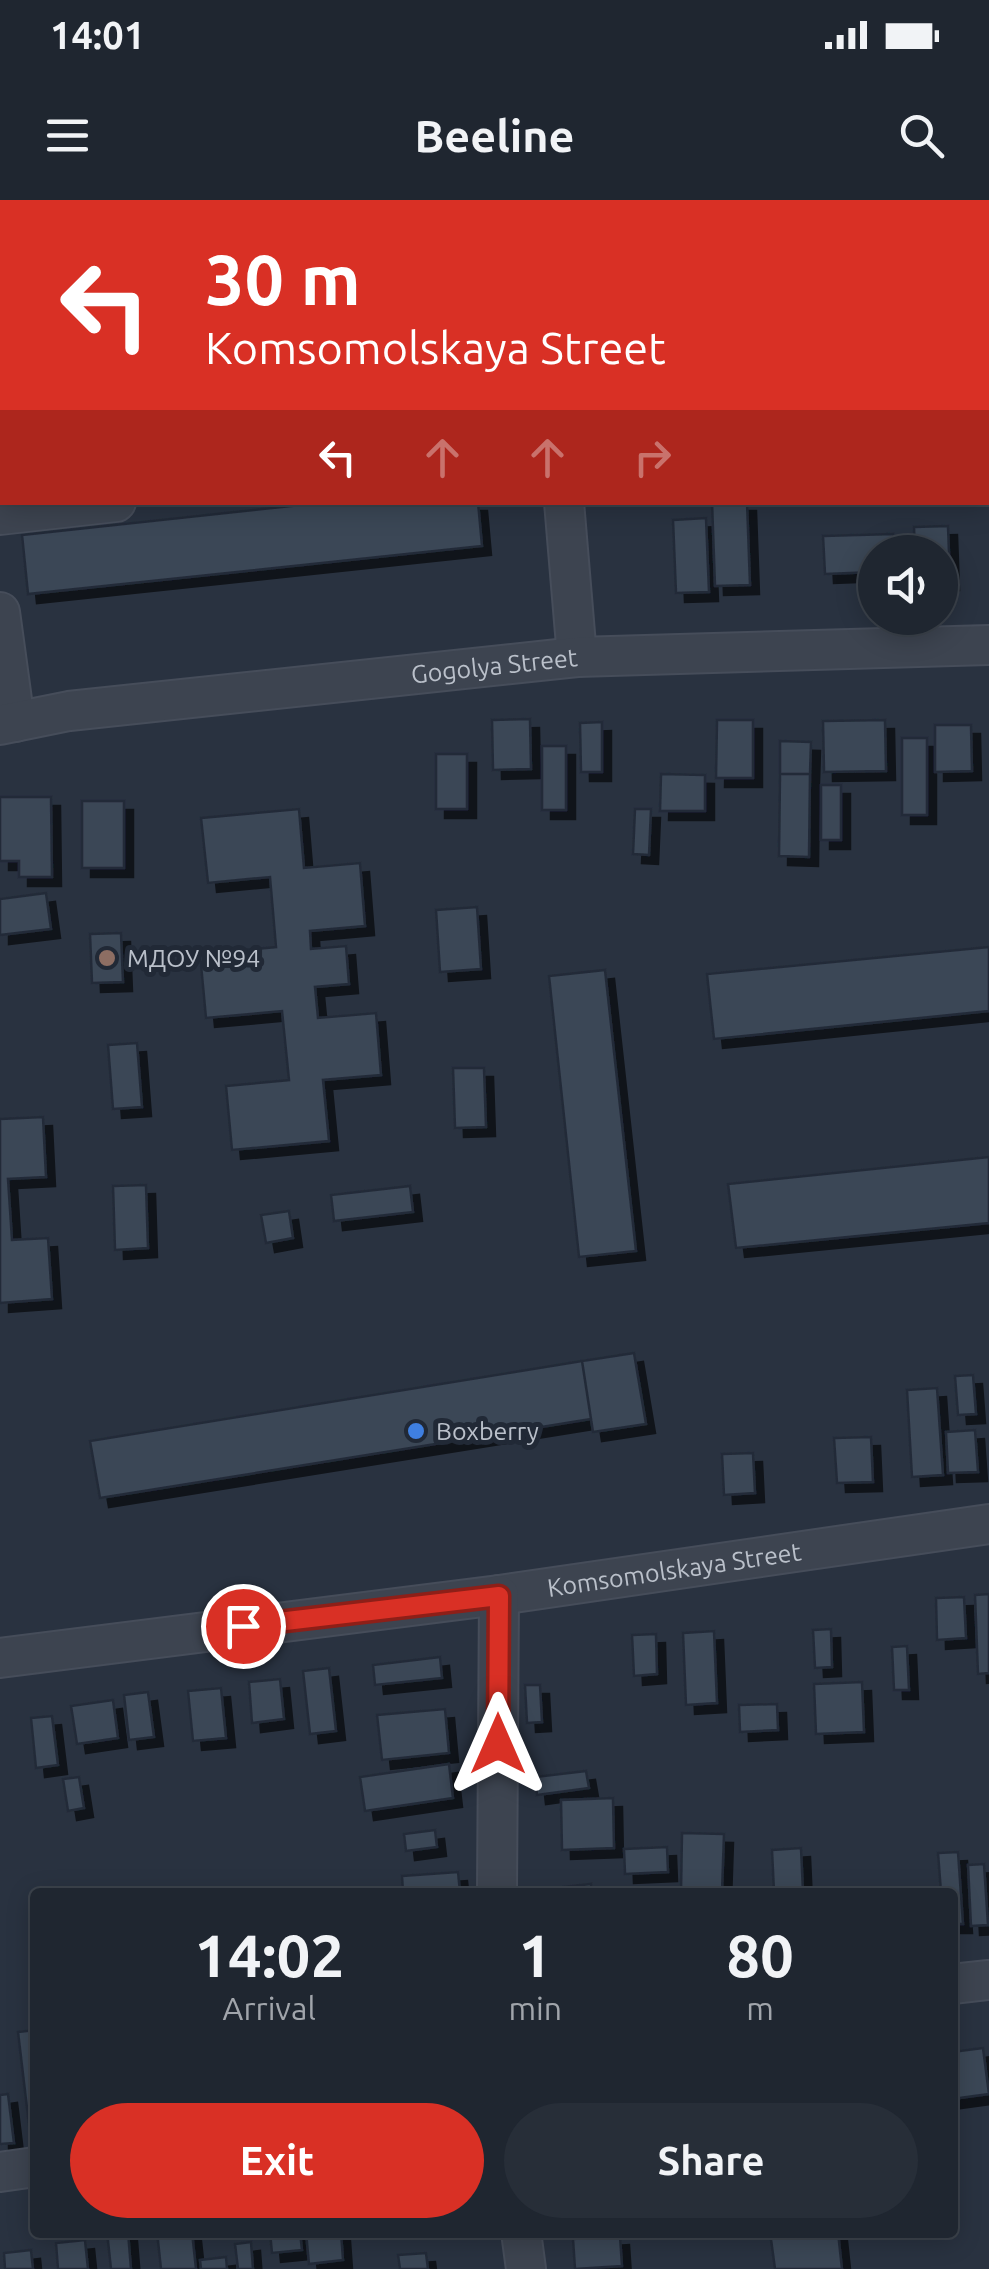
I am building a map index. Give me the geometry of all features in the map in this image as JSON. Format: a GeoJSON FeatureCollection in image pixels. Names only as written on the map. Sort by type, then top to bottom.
{"type":"FeatureCollection","features":[{"type":"Feature","properties":{"kind":"street"},"geometry":{"type":"LineString","coordinates":[[0,514],[87,505]]}},
{"type":"Feature","properties":{"kind":"street"},"geometry":{"type":"LineString","coordinates":[[564,505],[577,657]]}},
{"type":"Feature","properties":{"kind":"street"},"geometry":{"type":"LineString","coordinates":[[0,612],[8,724]]}},
{"type":"Feature","properties":{"kind":"street","name":"Gogolya Street"},"geometry":{"type":"LineString","coordinates":[[8,724],[69,711],[577,657],[989,645]]}},
{"type":"Feature","properties":{"kind":"street","name":"Komsomolskaya Street"},"geometry":{"type":"LineString","coordinates":[[0,1658],[499,1596],[989,1524]]}},
{"type":"Feature","properties":{"kind":"street"},"geometry":{"type":"LineString","coordinates":[[497,1888],[499,1596]]}},
{"type":"Feature","properties":{"kind":"street"},"geometry":{"type":"LineString","coordinates":[[958,1983],[989,1980]]}},
{"type":"Feature","properties":{"kind":"street"},"geometry":{"type":"LineString","coordinates":[[0,2172],[30,2168]]}},
{"type":"Feature","properties":{"kind":"street"},"geometry":{"type":"LineString","coordinates":[[522,2238],[526,2269]]}},
{"type":"Feature","properties":{"kind":"building"},"geometry":{"type":"Polygon","coordinates":[[[300,505],[478,505],[482,546],[28,594],[22,535],[300,505]]]}},
{"type":"Feature","properties":{"kind":"building"},"geometry":{"type":"Polygon","coordinates":[[[712,505],[747,505],[750,585],[715,586],[712,505]]]}},
{"type":"Feature","properties":{"kind":"building"},"geometry":{"type":"Polygon","coordinates":[[[706,518],[709,592],[676,593],[673,520],[706,518]]]}},
{"type":"Feature","properties":{"kind":"building"},"geometry":{"type":"Polygon","coordinates":[[[948,526],[948,535],[914,535],[914,527],[948,526]]]}},
{"type":"Feature","properties":{"kind":"building"},"geometry":{"type":"Polygon","coordinates":[[[858,535],[858,573],[825,574],[823,536],[858,535]]]}},
{"type":"Feature","properties":{"kind":"building"},"geometry":{"type":"Polygon","coordinates":[[[530,719],[531,769],[493,770],[492,720],[530,719]]]}},
{"type":"Feature","properties":{"kind":"building"},"geometry":{"type":"Polygon","coordinates":[[[717,720],[753,720],[753,778],[716,778],[717,720]]]}},
{"type":"Feature","properties":{"kind":"building"},"geometry":{"type":"Polygon","coordinates":[[[885,720],[886,771],[824,772],[823,721],[885,720]]]}},
{"type":"Feature","properties":{"kind":"building"},"geometry":{"type":"Polygon","coordinates":[[[602,722],[602,772],[581,772],[580,723],[602,722]]]}},
{"type":"Feature","properties":{"kind":"building"},"geometry":{"type":"Polygon","coordinates":[[[935,725],[971,725],[972,771],[935,772],[935,725]]]}},
{"type":"Feature","properties":{"kind":"building"},"geometry":{"type":"Polygon","coordinates":[[[902,738],[927,738],[927,815],[902,815],[902,738]]]}},
{"type":"Feature","properties":{"kind":"building"},"geometry":{"type":"Polygon","coordinates":[[[780,741],[811,742],[810,774],[780,774],[780,741]]]}},
{"type":"Feature","properties":{"kind":"building"},"geometry":{"type":"Polygon","coordinates":[[[542,746],[566,746],[566,810],[542,810],[542,746]]]}},
{"type":"Feature","properties":{"kind":"building"},"geometry":{"type":"Polygon","coordinates":[[[436,754],[467,754],[467,809],[436,809],[436,754]]]}},
{"type":"Feature","properties":{"kind":"building"},"geometry":{"type":"Polygon","coordinates":[[[661,774],[705,775],[705,811],[660,811],[661,774]]]}},
{"type":"Feature","properties":{"kind":"building"},"geometry":{"type":"Polygon","coordinates":[[[780,774],[810,774],[809,857],[779,856],[780,774]]]}},
{"type":"Feature","properties":{"kind":"building"},"geometry":{"type":"Polygon","coordinates":[[[821,785],[841,785],[841,840],[821,840],[821,785]]]}},
{"type":"Feature","properties":{"kind":"building"},"geometry":{"type":"Polygon","coordinates":[[[0,797],[51,797],[52,877],[19,877],[19,861],[0,861],[0,797]]]}},
{"type":"Feature","properties":{"kind":"building"},"geometry":{"type":"Polygon","coordinates":[[[82,801],[124,801],[124,868],[82,868],[82,801]]]}},
{"type":"Feature","properties":{"kind":"building"},"geometry":{"type":"Polygon","coordinates":[[[299,809],[304,868],[360,863],[365,926],[310,931],[311,949],[346,946],[349,984],[315,987],[318,1018],[376,1013],[381,1075],[323,1080],[329,1141],[232,1150],[226,1086],[289,1080],[282,1011],[206,1018],[200,954],[276,947],[270,877],[208,883],[201,818],[299,809]]]}},
{"type":"Feature","properties":{"kind":"building"},"geometry":{"type":"Polygon","coordinates":[[[635,809],[651,809],[649,855],[633,854],[635,809]]]}},
{"type":"Feature","properties":{"kind":"building"},"geometry":{"type":"Polygon","coordinates":[[[46,893],[51,929],[0,935],[0,899],[46,893]]]}},
{"type":"Feature","properties":{"kind":"building"},"geometry":{"type":"Polygon","coordinates":[[[477,907],[481,969],[440,972],[436,910],[477,907]]]}},
{"type":"Feature","properties":{"kind":"building","name":"МДОУ №94"},"geometry":{"type":"Polygon","coordinates":[[[121,933],[123,982],[92,983],[90,934],[121,933]]]}},
{"type":"Feature","properties":{"kind":"building"},"geometry":{"type":"Polygon","coordinates":[[[989,947],[989,1011],[714,1039],[707,974],[989,947]]]}},
{"type":"Feature","properties":{"kind":"building"},"geometry":{"type":"Polygon","coordinates":[[[605,970],[636,1251],[579,1257],[549,976],[605,970]]]}},
{"type":"Feature","properties":{"kind":"building"},"geometry":{"type":"Polygon","coordinates":[[[137,1043],[142,1107],[113,1109],[108,1045],[137,1043]]]}},
{"type":"Feature","properties":{"kind":"building"},"geometry":{"type":"Polygon","coordinates":[[[453,1068],[484,1068],[486,1127],[455,1128],[453,1068]]]}},
{"type":"Feature","properties":{"kind":"building"},"geometry":{"type":"Polygon","coordinates":[[[43,1117],[46,1177],[8,1179],[12,1240],[48,1238],[52,1299],[0,1303],[0,1119],[43,1117]]]}},
{"type":"Feature","properties":{"kind":"building"},"geometry":{"type":"Polygon","coordinates":[[[989,1157],[989,1223],[736,1248],[728,1184],[989,1157]]]}},
{"type":"Feature","properties":{"kind":"building"},"geometry":{"type":"Polygon","coordinates":[[[146,1185],[148,1248],[115,1250],[113,1186],[146,1185]]]}},
{"type":"Feature","properties":{"kind":"building"},"geometry":{"type":"Polygon","coordinates":[[[410,1186],[413,1212],[334,1221],[331,1195],[410,1186]]]}},
{"type":"Feature","properties":{"kind":"building"},"geometry":{"type":"Polygon","coordinates":[[[289,1211],[293,1238],[266,1243],[261,1215],[289,1211]]]}},
{"type":"Feature","properties":{"kind":"building"},"geometry":{"type":"Polygon","coordinates":[[[634,1353],[646,1424],[593,1432],[582,1361],[634,1353]]]}},
{"type":"Feature","properties":{"kind":"building"},"geometry":{"type":"Polygon","coordinates":[[[582,1361],[591,1419],[100,1498],[90,1441],[582,1361]]]}},
{"type":"Feature","properties":{"kind":"building"},"geometry":{"type":"Polygon","coordinates":[[[973,1375],[976,1414],[958,1415],[955,1376],[973,1375]]]}},
{"type":"Feature","properties":{"kind":"building"},"geometry":{"type":"Polygon","coordinates":[[[937,1388],[943,1475],[912,1477],[907,1390],[937,1388]]]}},
{"type":"Feature","properties":{"kind":"building"},"geometry":{"type":"Polygon","coordinates":[[[975,1430],[978,1472],[948,1473],[946,1432],[975,1430]]]}},
{"type":"Feature","properties":{"kind":"building"},"geometry":{"type":"Polygon","coordinates":[[[871,1437],[873,1482],[837,1483],[834,1438],[871,1437]]]}},
{"type":"Feature","properties":{"kind":"building"},"geometry":{"type":"Polygon","coordinates":[[[753,1453],[755,1493],[724,1495],[722,1454],[753,1453]]]}},
{"type":"Feature","properties":{"kind":"building"},"geometry":{"type":"Polygon","coordinates":[[[989,1594],[989,1673],[978,1674],[975,1595],[989,1594]]]}},
{"type":"Feature","properties":{"kind":"building"},"geometry":{"type":"Polygon","coordinates":[[[964,1597],[966,1638],[937,1640],[936,1598],[964,1597]]]}},
{"type":"Feature","properties":{"kind":"building"},"geometry":{"type":"Polygon","coordinates":[[[831,1629],[832,1667],[815,1668],[813,1630],[831,1629]]]}},
{"type":"Feature","properties":{"kind":"building"},"geometry":{"type":"Polygon","coordinates":[[[714,1631],[717,1703],[686,1705],[683,1633],[714,1631]]]}},
{"type":"Feature","properties":{"kind":"building"},"geometry":{"type":"Polygon","coordinates":[[[656,1634],[657,1674],[634,1676],[632,1635],[656,1634]]]}},
{"type":"Feature","properties":{"kind":"building"},"geometry":{"type":"Polygon","coordinates":[[[907,1646],[909,1690],[894,1690],[892,1647],[907,1646]]]}},
{"type":"Feature","properties":{"kind":"building"},"geometry":{"type":"Polygon","coordinates":[[[440,1657],[442,1678],[375,1685],[373,1665],[440,1657]]]}},
{"type":"Feature","properties":{"kind":"building"},"geometry":{"type":"Polygon","coordinates":[[[329,1668],[336,1731],[310,1734],[303,1671],[329,1668]]]}},
{"type":"Feature","properties":{"kind":"building"},"geometry":{"type":"Polygon","coordinates":[[[280,1679],[284,1719],[252,1723],[249,1682],[280,1679]]]}},
{"type":"Feature","properties":{"kind":"building"},"geometry":{"type":"Polygon","coordinates":[[[862,1682],[864,1732],[816,1734],[814,1684],[862,1682]]]}},
{"type":"Feature","properties":{"kind":"building"},"geometry":{"type":"Polygon","coordinates":[[[525,1685],[540,1685],[542,1722],[527,1723],[525,1685]]]}},
{"type":"Feature","properties":{"kind":"building"},"geometry":{"type":"Polygon","coordinates":[[[221,1688],[226,1738],[193,1741],[188,1691],[221,1688]]]}},
{"type":"Feature","properties":{"kind":"building"},"geometry":{"type":"Polygon","coordinates":[[[148,1692],[154,1737],[129,1740],[124,1695],[148,1692]]]}},
{"type":"Feature","properties":{"kind":"building"},"geometry":{"type":"Polygon","coordinates":[[[113,1700],[118,1738],[77,1744],[71,1706],[113,1700]]]}},
{"type":"Feature","properties":{"kind":"building"},"geometry":{"type":"Polygon","coordinates":[[[777,1704],[778,1730],[740,1732],[739,1705],[777,1704]]]}},
{"type":"Feature","properties":{"kind":"building"},"geometry":{"type":"Polygon","coordinates":[[[445,1709],[449,1753],[382,1760],[377,1715],[445,1709]]]}},
{"type":"Feature","properties":{"kind":"building"},"geometry":{"type":"Polygon","coordinates":[[[52,1716],[58,1765],[36,1768],[31,1718],[52,1716]]]}},
{"type":"Feature","properties":{"kind":"building"},"geometry":{"type":"Polygon","coordinates":[[[449,1764],[453,1798],[365,1811],[360,1777],[449,1764]]]}},
{"type":"Feature","properties":{"kind":"building"},"geometry":{"type":"Polygon","coordinates":[[[586,1771],[589,1788],[537,1795],[535,1777],[586,1771]]]}},
{"type":"Feature","properties":{"kind":"building"},"geometry":{"type":"Polygon","coordinates":[[[79,1777],[84,1808],[68,1811],[63,1779],[79,1777]]]}},
{"type":"Feature","properties":{"kind":"building"},"geometry":{"type":"Polygon","coordinates":[[[613,1798],[614,1848],[562,1850],[561,1800],[613,1798]]]}},
{"type":"Feature","properties":{"kind":"building"},"geometry":{"type":"Polygon","coordinates":[[[435,1830],[437,1847],[406,1851],[404,1834],[435,1830]]]}},
{"type":"Feature","properties":{"kind":"building"},"geometry":{"type":"Polygon","coordinates":[[[682,1833],[724,1834],[722,1888],[681,1888],[682,1833]]]}},
{"type":"Feature","properties":{"kind":"building"},"geometry":{"type":"Polygon","coordinates":[[[667,1847],[668,1872],[625,1874],[624,1849],[667,1847]]]}},
{"type":"Feature","properties":{"kind":"building"},"geometry":{"type":"Polygon","coordinates":[[[801,1848],[803,1888],[774,1888],[772,1850],[801,1848]]]}},
{"type":"Feature","properties":{"kind":"building"},"geometry":{"type":"Polygon","coordinates":[[[958,1852],[963,1924],[958,1924],[958,1888],[941,1888],[938,1853],[958,1852]]]}},
{"type":"Feature","properties":{"kind":"building"},"geometry":{"type":"Polygon","coordinates":[[[984,1864],[988,1925],[971,1926],[968,1865],[984,1864]]]}},
{"type":"Feature","properties":{"kind":"building"},"geometry":{"type":"Polygon","coordinates":[[[458,1872],[460,1888],[403,1888],[402,1876],[458,1872]]]}},
{"type":"Feature","properties":{"kind":"building"},"geometry":{"type":"Polygon","coordinates":[[[591,1884],[592,1888],[554,1888],[591,1884]]]}},
{"type":"Feature","properties":{"kind":"building"},"geometry":{"type":"Polygon","coordinates":[[[30,2031],[30,2134],[18,2032],[30,2031]]]}},
{"type":"Feature","properties":{"kind":"building"},"geometry":{"type":"Polygon","coordinates":[[[983,2048],[989,2094],[958,2098],[958,2051],[983,2048]]]}},
{"type":"Feature","properties":{"kind":"building"},"geometry":{"type":"Polygon","coordinates":[[[8,2094],[14,2143],[0,2144],[0,2095],[8,2094]]]}},
{"type":"Feature","properties":{"kind":"building"},"geometry":{"type":"Polygon","coordinates":[[[108,2238],[128,2238],[131,2269],[111,2269],[108,2238]]]}},
{"type":"Feature","properties":{"kind":"building"},"geometry":{"type":"Polygon","coordinates":[[[158,2238],[193,2238],[196,2269],[161,2269],[158,2238]]]}},
{"type":"Feature","properties":{"kind":"building"},"geometry":{"type":"Polygon","coordinates":[[[271,2238],[301,2238],[302,2250],[272,2253],[271,2238]]]}},
{"type":"Feature","properties":{"kind":"building"},"geometry":{"type":"Polygon","coordinates":[[[307,2238],[341,2238],[343,2260],[309,2264],[307,2238]]]}},
{"type":"Feature","properties":{"kind":"building"},"geometry":{"type":"Polygon","coordinates":[[[620,2238],[622,2266],[575,2269],[573,2239],[620,2238]]]}},
{"type":"Feature","properties":{"kind":"building"},"geometry":{"type":"Polygon","coordinates":[[[771,2238],[839,2238],[842,2269],[775,2269],[771,2238]]]}},
{"type":"Feature","properties":{"kind":"building"},"geometry":{"type":"Polygon","coordinates":[[[85,2240],[88,2269],[58,2269],[56,2243],[85,2240]]]}},
{"type":"Feature","properties":{"kind":"building"},"geometry":{"type":"Polygon","coordinates":[[[251,2242],[253,2269],[238,2269],[235,2244],[251,2242]]]}},
{"type":"Feature","properties":{"kind":"building"},"geometry":{"type":"Polygon","coordinates":[[[31,2250],[33,2269],[5,2269],[4,2253],[31,2250]]]}},
{"type":"Feature","properties":{"kind":"building"},"geometry":{"type":"Polygon","coordinates":[[[426,2253],[428,2269],[400,2269],[398,2255],[426,2253]]]}},
{"type":"Feature","properties":{"kind":"building"},"geometry":{"type":"Polygon","coordinates":[[[226,2257],[227,2269],[201,2269],[200,2260],[226,2257]]]}},
{"type":"Feature","properties":{"kind":"place","name":"МДОУ №94"},"geometry":{"type":"Point","coordinates":[107,958]}},
{"type":"Feature","properties":{"kind":"place","name":"Boxberry"},"geometry":{"type":"Point","coordinates":[416,1431]}},
{"type":"Feature","properties":{"kind":"route"},"geometry":{"type":"LineString","coordinates":[[243,1626],[499,1596],[498,1744]]}}]}
